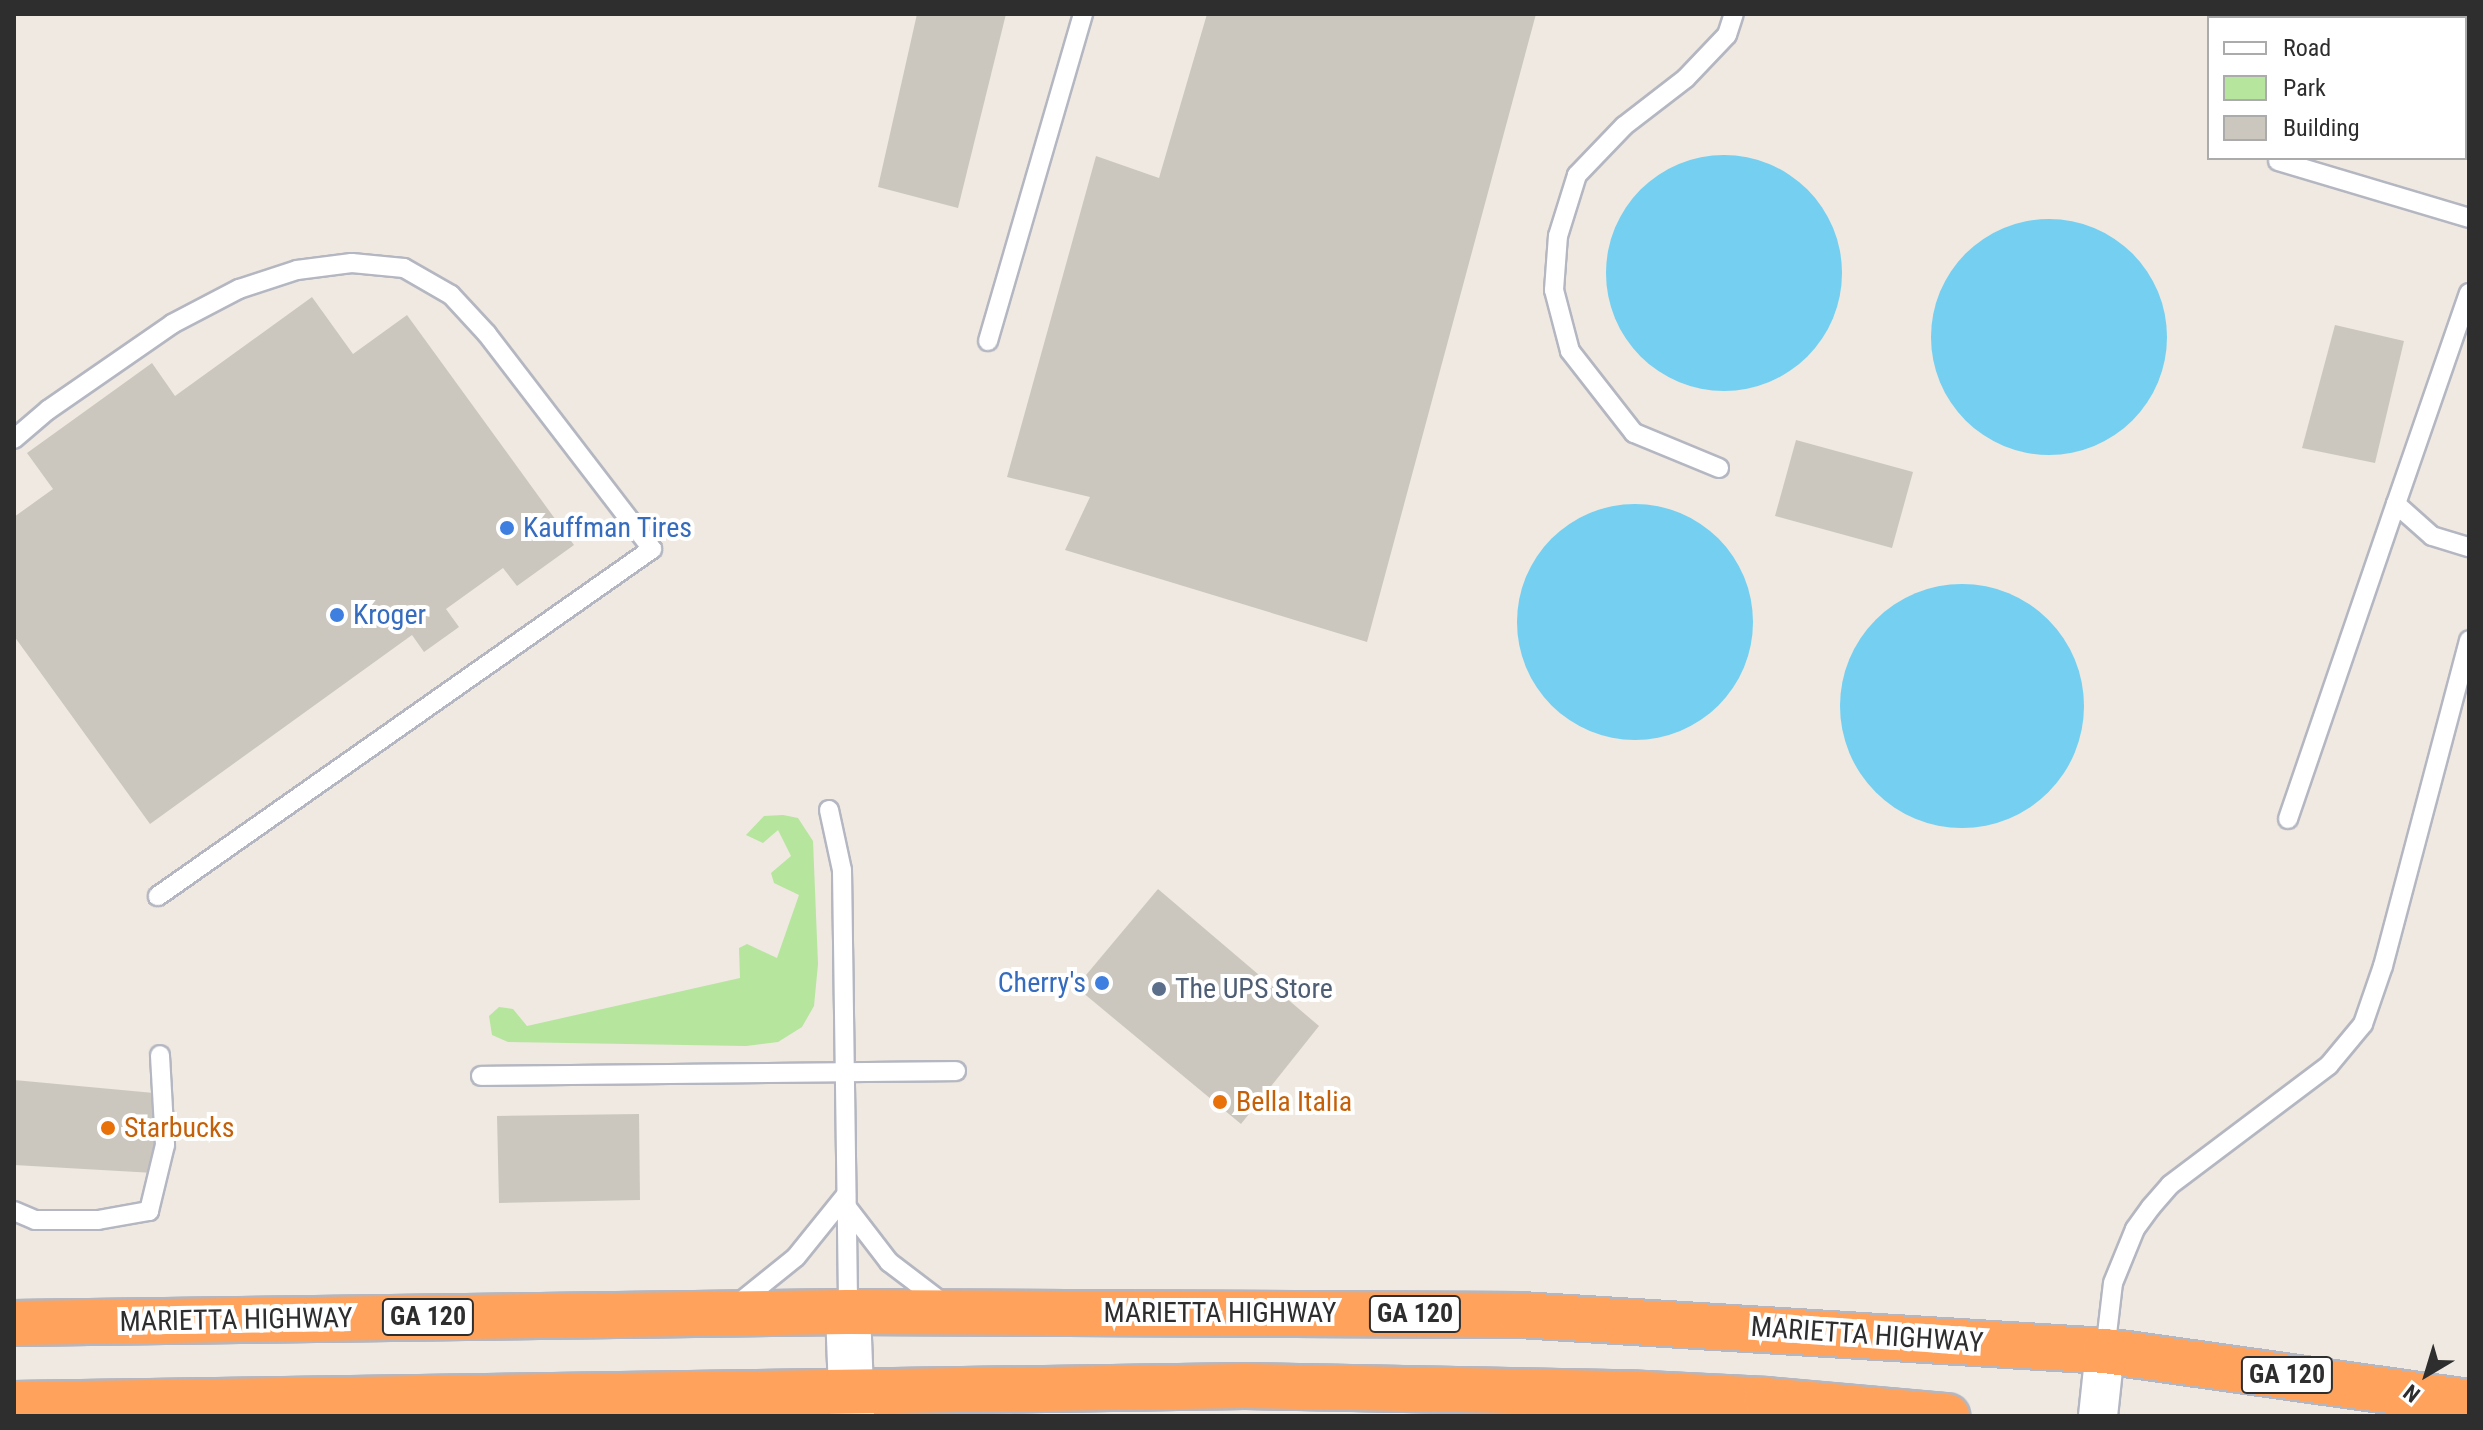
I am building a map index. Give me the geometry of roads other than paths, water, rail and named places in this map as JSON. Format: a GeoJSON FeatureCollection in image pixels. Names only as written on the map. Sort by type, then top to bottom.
{"type":"FeatureCollection","features":[{"type":"Feature","properties":{"kind":"highway","name":"MARIETTA HIGHWAY"},"geometry":{"type":"LineString","coordinates":[[14,1323],[848,1312],[1520,1315],[2105,1351],[2469,1402]]}},
{"type":"Feature","properties":{"kind":"highway"},"geometry":{"type":"LineString","coordinates":[[14,1404],[423,1408],[703,1396],[852,1405],[1025,1390],[1245,1386],[1503,1389],[1767,1400],[1947,1416]]}},
{"type":"Feature","properties":{"kind":"highway"},"geometry":{"type":"LineString","coordinates":[[985,1416],[1025,1390]]}},
{"type":"Feature","properties":{"kind":"highway"},"geometry":{"type":"LineString","coordinates":[[703,1396],[748,1416]]}},
{"type":"Feature","properties":{"kind":"street"},"geometry":{"type":"LineString","coordinates":[[848,1312],[852,1405]]}},
{"type":"Feature","properties":{"kind":"street"},"geometry":{"type":"LineString","coordinates":[[2098,1416],[2105,1351]]}},
{"type":"Feature","properties":{"kind":"lane"},"geometry":{"type":"LineString","coordinates":[[988,341],[1083,14]]}},
{"type":"Feature","properties":{"kind":"lane"},"geometry":{"type":"LineString","coordinates":[[1719,468],[1634,433],[1570,351],[1554,290],[1558,236],[1577,175],[1624,126],[1686,78],[1727,35],[1734,14]]}},
{"type":"Feature","properties":{"kind":"lane"},"geometry":{"type":"LineString","coordinates":[[2278,161],[2469,218]]}},
{"type":"Feature","properties":{"kind":"lane"},"geometry":{"type":"LineString","coordinates":[[14,439],[48,410],[172,324],[239,289],[297,270],[352,263],[404,268],[451,295],[487,334],[652,549],[158,896]]}},
{"type":"Feature","properties":{"kind":"lane"},"geometry":{"type":"LineString","coordinates":[[2288,819],[2469,293]]}},
{"type":"Feature","properties":{"kind":"lane"},"geometry":{"type":"LineString","coordinates":[[2396,504],[2432,536],[2469,547]]}},
{"type":"Feature","properties":{"kind":"lane"},"geometry":{"type":"LineString","coordinates":[[2105,1351],[2113,1283],[2135,1229],[2151,1207],[2170,1185],[2329,1065],[2363,1024],[2383,966],[2469,640]]}},
{"type":"Feature","properties":{"kind":"lane"},"geometry":{"type":"LineString","coordinates":[[829,810],[842,870],[848,1312]]}},
{"type":"Feature","properties":{"kind":"lane"},"geometry":{"type":"LineString","coordinates":[[14,1211],[35,1220],[98,1220],[149,1211],[165,1145],[160,1055]]}},
{"type":"Feature","properties":{"kind":"lane"},"geometry":{"type":"LineString","coordinates":[[481,1076],[956,1071]]}},
{"type":"Feature","properties":{"kind":"lane"},"geometry":{"type":"LineString","coordinates":[[846,1200],[889,1262],[934,1298],[959,1312]]}},
{"type":"Feature","properties":{"kind":"lane"},"geometry":{"type":"LineString","coordinates":[[722,1314],[776,1276],[846,1200]]}},
{"type":"Feature","properties":{"kind":"water"},"geometry":{"type":"Polygon","coordinates":[[[1724,155],[1747,157],[1769,164],[1808,189],[1833,228],[1840,250],[1840,296],[1833,318],[1808,357],[1769,382],[1747,389],[1724,391],[1701,389],[1679,382],[1640,357],[1615,318],[1608,296],[1606,273],[1608,250],[1615,228],[1640,189],[1679,164],[1701,157],[1724,155]]]}},
{"type":"Feature","properties":{"kind":"water"},"geometry":{"type":"Polygon","coordinates":[[[2049,219],[2072,221],[2094,228],[2133,253],[2158,292],[2165,314],[2165,360],[2158,382],[2133,421],[2094,446],[2072,453],[2049,455],[2026,453],[2004,446],[1965,421],[1940,382],[1933,360],[1931,337],[1933,314],[1940,292],[1965,253],[2004,228],[2026,221],[2049,219]]]}},
{"type":"Feature","properties":{"kind":"water"},"geometry":{"type":"Polygon","coordinates":[[[1635,504],[1658,506],[1680,513],[1719,538],[1744,577],[1751,599],[1751,645],[1744,667],[1719,706],[1680,731],[1658,738],[1635,740],[1612,738],[1590,731],[1551,706],[1526,667],[1519,645],[1517,622],[1519,599],[1526,577],[1551,538],[1590,513],[1612,506],[1635,504]]]}},
{"type":"Feature","properties":{"kind":"water"},"geometry":{"type":"Polygon","coordinates":[[[1962,584],[1986,586],[2009,593],[2048,620],[2075,659],[2082,682],[2082,730],[2075,753],[2048,792],[2009,819],[1986,826],[1962,828],[1938,826],[1915,819],[1876,792],[1849,753],[1842,730],[1840,706],[1842,682],[1849,659],[1876,620],[1915,593],[1938,586],[1962,584]]]}},
{"type":"Feature","properties":{"kind":"place","name":"Kauffman Tires"},"geometry":{"type":"Point","coordinates":[507,528]}},
{"type":"Feature","properties":{"kind":"place","name":"Kroger"},"geometry":{"type":"Point","coordinates":[337,615]}},
{"type":"Feature","properties":{"kind":"place","name":"Cherry's"},"geometry":{"type":"Point","coordinates":[1102,983]}},
{"type":"Feature","properties":{"kind":"place","name":"The UPS Store"},"geometry":{"type":"Point","coordinates":[1159,989]}},
{"type":"Feature","properties":{"kind":"place","name":"Bella Italia"},"geometry":{"type":"Point","coordinates":[1220,1102]}},
{"type":"Feature","properties":{"kind":"place","name":"Starbucks"},"geometry":{"type":"Point","coordinates":[108,1128]}}]}
